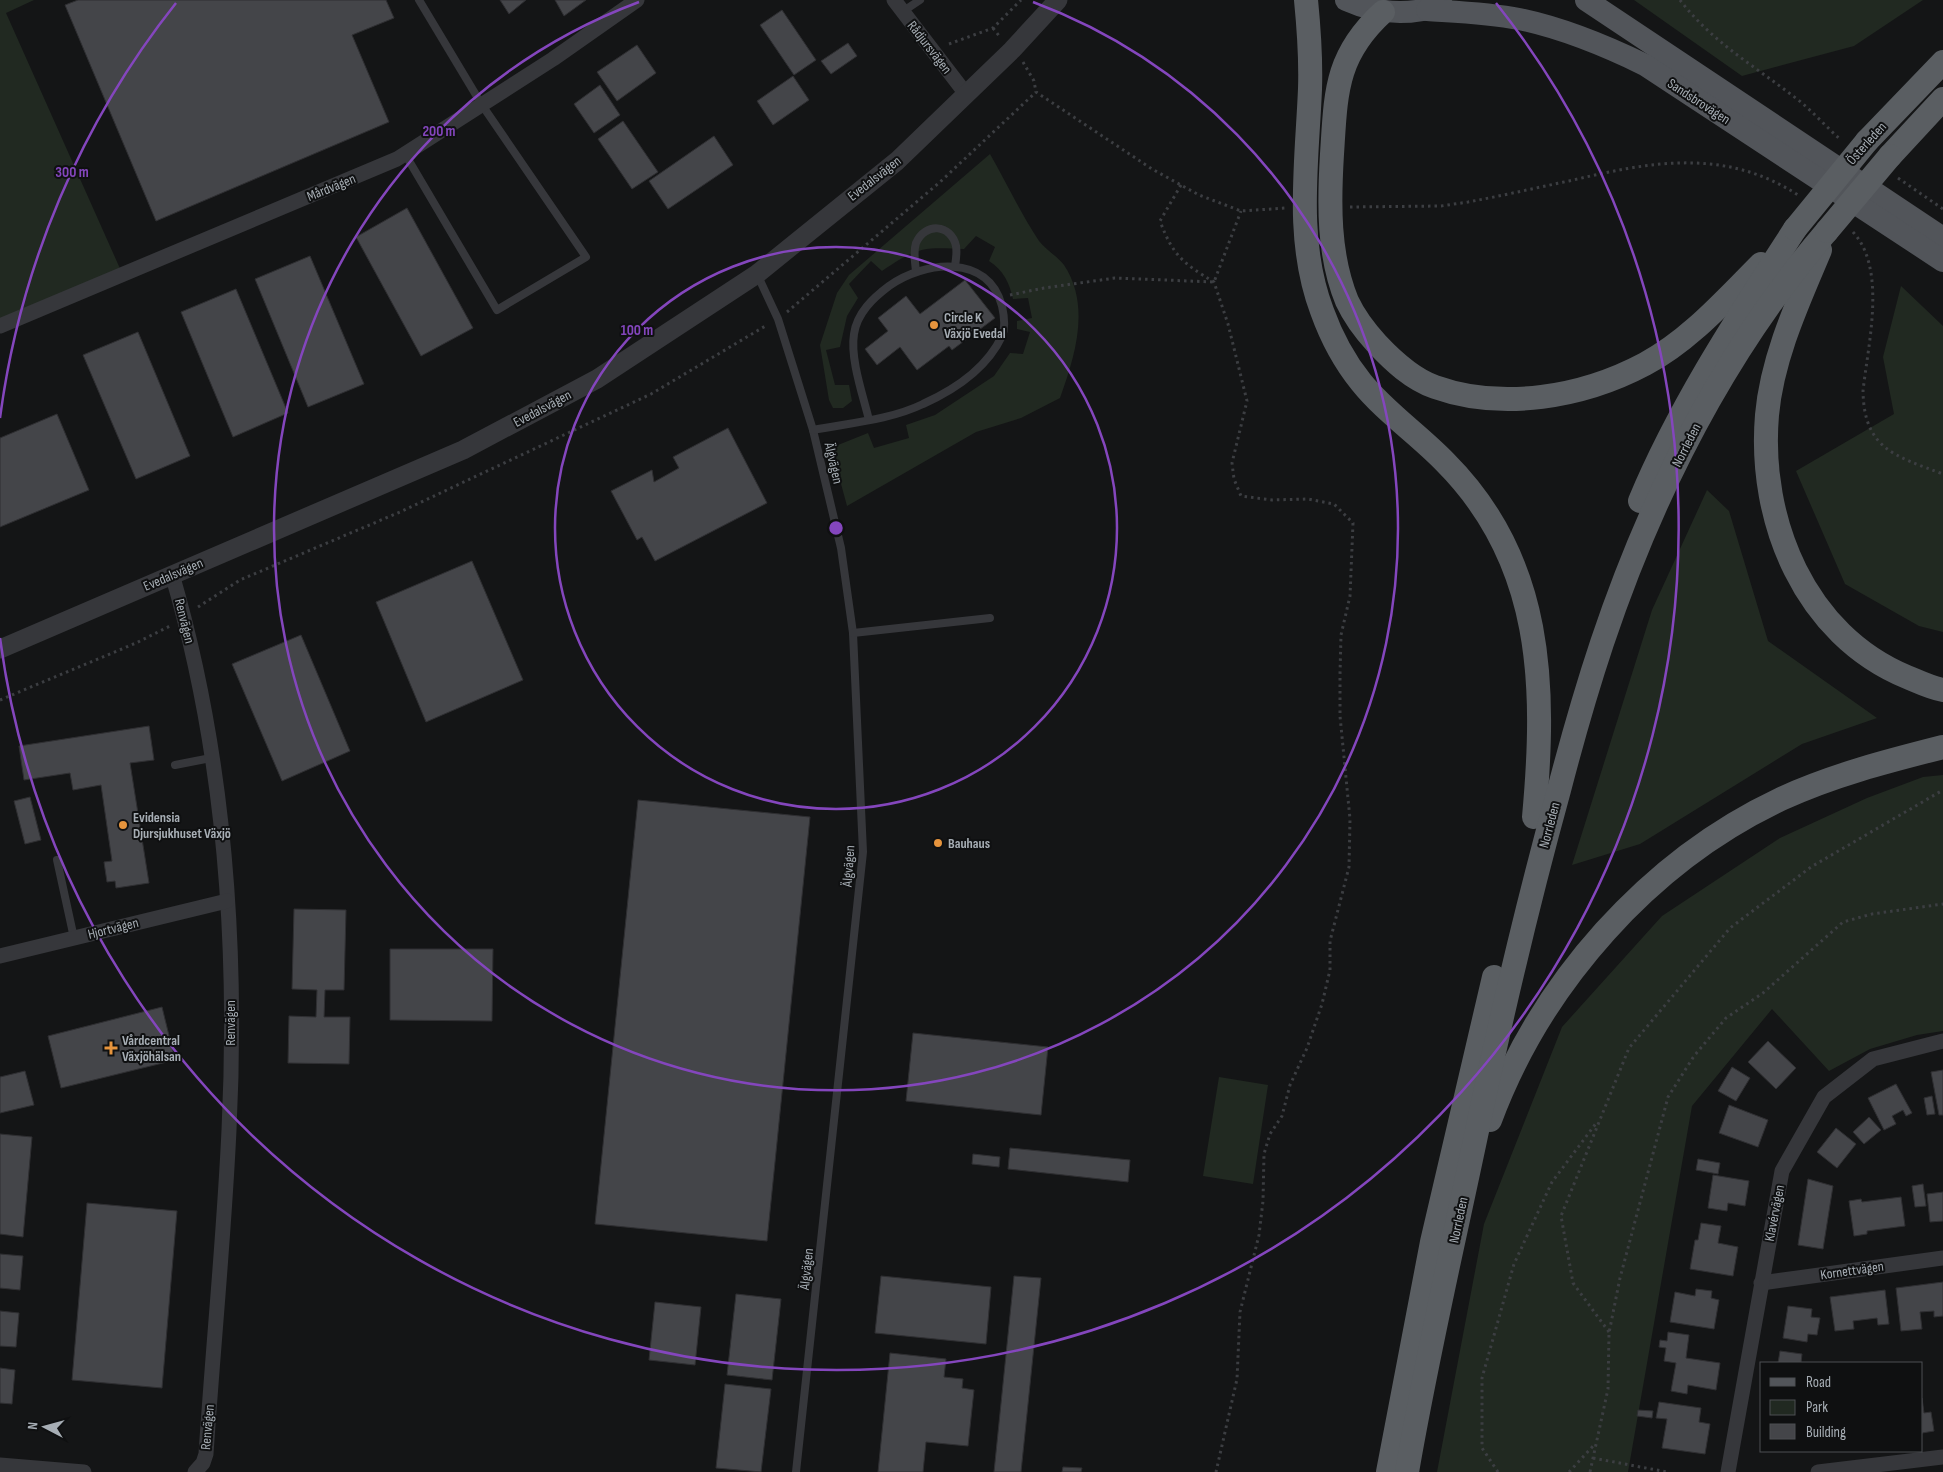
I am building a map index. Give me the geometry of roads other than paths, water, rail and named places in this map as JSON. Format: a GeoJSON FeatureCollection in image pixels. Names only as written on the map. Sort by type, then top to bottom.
{"type":"FeatureCollection","features":[{"type":"Feature","properties":{"kind":"highway"},"geometry":{"type":"LineString","coordinates":[[1306,0],[1310,39],[1304,217],[1313,283],[1333,337],[1361,382],[1444,461],[1467,486],[1488,513],[1507,548],[1521,582],[1530,618],[1537,671],[1540,756],[1534,817]]}},
{"type":"Feature","properties":{"kind":"highway"},"geometry":{"type":"LineString","coordinates":[[1383,12],[1369,25],[1352,47],[1339,80],[1332,161],[1332,239],[1348,302],[1368,334],[1403,368],[1433,386],[1468,396],[1498,399],[1528,398],[1591,386],[1646,364],[1715,311],[1795,229]]}},
{"type":"Feature","properties":{"kind":"highway","name":"Österleden"},"geometry":{"type":"LineString","coordinates":[[1795,229],[1857,143],[1943,62]]}},
{"type":"Feature","properties":{"kind":"highway","name":"Österleden"},"geometry":{"type":"LineString","coordinates":[[1827,231],[1892,166],[1943,99]]}},
{"type":"Feature","properties":{"kind":"highway","name":"Norrleden"},"geometry":{"type":"LineString","coordinates":[[1388,1472],[1435,1233],[1499,957],[1534,817],[1588,636],[1614,564],[1648,483],[1684,412],[1716,355],[1795,229]]}},
{"type":"Feature","properties":{"kind":"highway"},"geometry":{"type":"LineString","coordinates":[[1827,231],[1793,314],[1773,377],[1767,415],[1766,450],[1767,475],[1777,525],[1786,552],[1803,584],[1819,610],[1836,630],[1855,648],[1877,663],[1943,690]]}},
{"type":"Feature","properties":{"kind":"highway","name":"Norrleden"},"geometry":{"type":"LineString","coordinates":[[1407,1472],[1431,1343],[1496,1040],[1548,830],[1602,641],[1629,569],[1663,490],[1729,364],[1791,274],[1827,231]]}},
{"type":"Feature","properties":{"kind":"highway"},"geometry":{"type":"LineString","coordinates":[[1465,1187],[1496,1104],[1529,1038],[1560,988],[1601,935],[1650,888],[1699,848],[1746,818],[1782,799],[1839,776],[1943,747]]}},
{"type":"Feature","properties":{"kind":"main road"},"geometry":{"type":"LineString","coordinates":[[1346,0],[1383,12],[1405,13],[1427,10],[1455,0]]}},
{"type":"Feature","properties":{"kind":"main road","name":"Sandsbrovägen"},"geometry":{"type":"LineString","coordinates":[[1586,0],[1943,238]]}},
{"type":"Feature","properties":{"kind":"main road","name":"Sandsbrovägen"},"geometry":{"type":"LineString","coordinates":[[1427,10],[1518,18],[1583,37],[1618,52],[1645,66],[1943,261]]}},
{"type":"Feature","properties":{"kind":"street","name":"Mårdvägen"},"geometry":{"type":"LineString","coordinates":[[0,326],[397,160],[553,59],[637,0]]}},
{"type":"Feature","properties":{"kind":"street","name":"Evedalsvägen"},"geometry":{"type":"LineString","coordinates":[[0,649],[463,450],[597,379],[757,274],[897,161],[1012,50],[1058,0]]}},
{"type":"Feature","properties":{"kind":"street","name":"Evedalsvägen"},"geometry":{"type":"LineString","coordinates":[[1012,50],[1072,0]]}},
{"type":"Feature","properties":{"kind":"street","name":"Rådjursvägen"},"geometry":{"type":"LineString","coordinates":[[898,6],[966,94]]}},
{"type":"Feature","properties":{"kind":"street","name":"Renvägen"},"geometry":{"type":"LineString","coordinates":[[172,574],[201,690],[211,758],[227,901],[231,1015],[229,1130],[206,1454],[203,1463],[195,1472]]}},
{"type":"Feature","properties":{"kind":"street","name":"Hjortvägen"},"geometry":{"type":"LineString","coordinates":[[0,956],[227,901]]}},
{"type":"Feature","properties":{"kind":"street","name":"Klavérvägen"},"geometry":{"type":"LineString","coordinates":[[1728,1472],[1782,1171],[1824,1097],[1873,1059],[1943,1041]]}},
{"type":"Feature","properties":{"kind":"street","name":"Kornettvägen"},"geometry":{"type":"LineString","coordinates":[[1761,1283],[1943,1258]]}},
{"type":"Feature","properties":{"kind":"street"},"geometry":{"type":"LineString","coordinates":[[1818,1472],[1943,1457]]}},
{"type":"Feature","properties":{"kind":"street"},"geometry":{"type":"LineString","coordinates":[[0,1465],[84,1472]]}},
{"type":"Feature","properties":{"kind":"lane"},"geometry":{"type":"LineString","coordinates":[[405,154],[497,310],[586,258],[482,104],[419,0]]}},
{"type":"Feature","properties":{"kind":"lane"},"geometry":{"type":"LineString","coordinates":[[898,6],[920,0]]}},
{"type":"Feature","properties":{"kind":"lane"},"geometry":{"type":"LineString","coordinates":[[916,271],[914,250],[916,242],[926,230],[934,227],[947,232],[953,239],[956,246],[955,266]]}},
{"type":"Feature","properties":{"kind":"lane"},"geometry":{"type":"LineString","coordinates":[[813,430],[869,420],[905,411],[922,405],[970,376],[988,357],[1002,334],[1004,316],[1000,297],[987,281],[972,269],[955,266],[916,271],[874,297],[862,314],[854,334],[856,362],[869,420]]}},
{"type":"Feature","properties":{"kind":"lane","name":"Älgvägen"},"geometry":{"type":"LineString","coordinates":[[757,274],[778,319],[813,430],[841,548],[853,633],[863,852],[796,1472]]}},
{"type":"Feature","properties":{"kind":"lane"},"geometry":{"type":"LineString","coordinates":[[853,633],[990,618]]}},
{"type":"Feature","properties":{"kind":"lane"},"geometry":{"type":"LineString","coordinates":[[175,765],[211,758]]}},
{"type":"Feature","properties":{"kind":"lane"},"geometry":{"type":"LineString","coordinates":[[58,860],[74,938]]}},
{"type":"Feature","properties":{"kind":"place","name":"Circle K Växjö Evedal"},"geometry":{"type":"Point","coordinates":[934,325]}},
{"type":"Feature","properties":{"kind":"place","name":"Evidensia Djursjukhuset Växjö"},"geometry":{"type":"Point","coordinates":[123,825]}},
{"type":"Feature","properties":{"kind":"place","name":"Bauhaus"},"geometry":{"type":"Point","coordinates":[938,843]}},
{"type":"Feature","properties":{"kind":"place","name":"Vårdcentral Växjöhälsan"},"geometry":{"type":"Point","coordinates":[111,1048]}}]}
